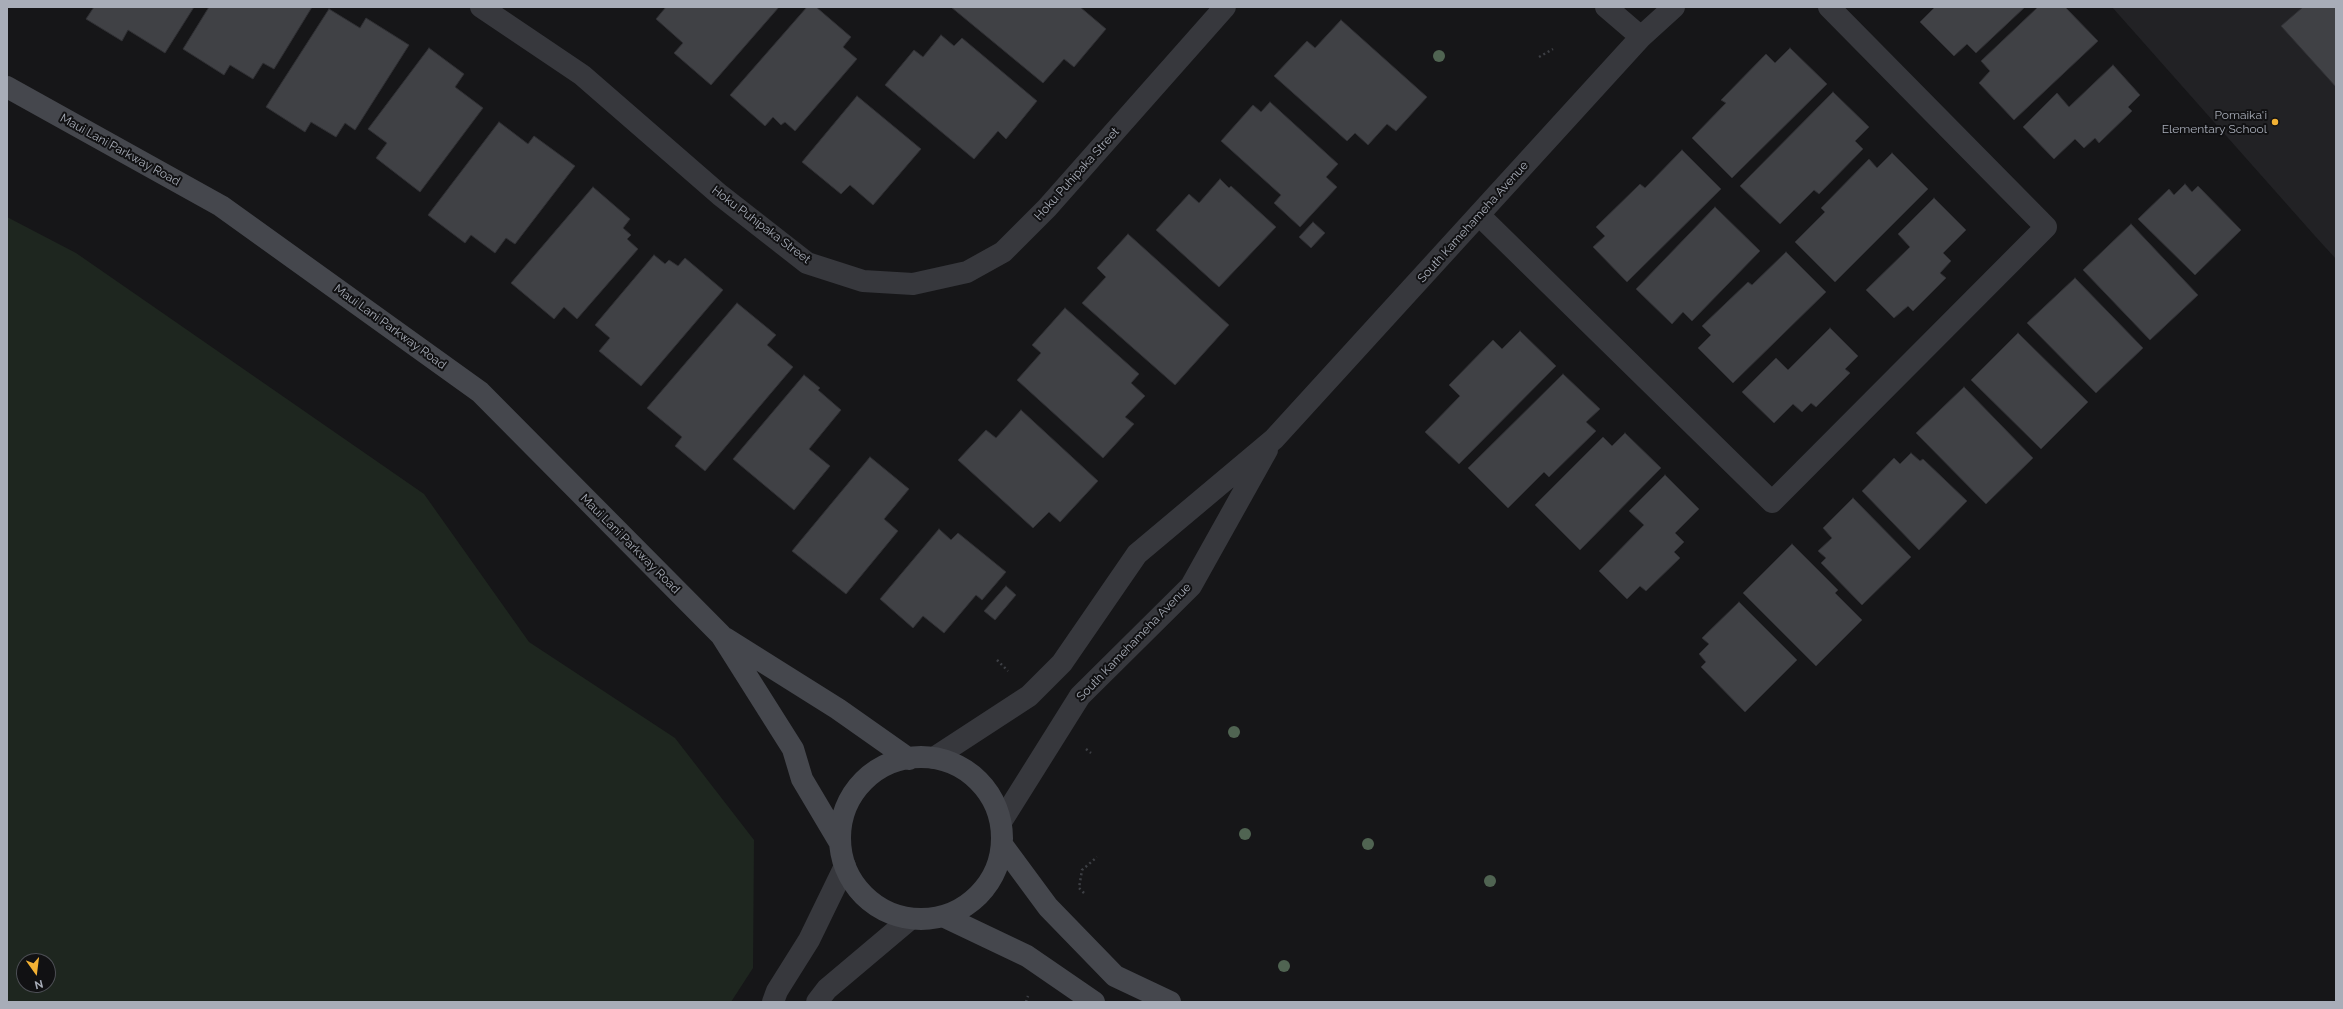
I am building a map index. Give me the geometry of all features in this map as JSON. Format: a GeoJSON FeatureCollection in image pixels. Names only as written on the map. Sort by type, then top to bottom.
{"type":"FeatureCollection","features":[{"type":"Feature","properties":{"kind":"main road","name":"Maui Lani Parkway Road"},"geometry":{"type":"LineString","coordinates":[[7,87],[221,206],[480,392],[721,635],[793,749],[802,778],[840,843]]}},
{"type":"Feature","properties":{"kind":"main road","name":"Maui Lani Parkway Road"},"geometry":{"type":"LineString","coordinates":[[721,635],[838,709],[909,759]]}},
{"type":"Feature","properties":{"kind":"main road"},"geometry":{"type":"LineString","coordinates":[[934,758],[958,765],[978,780],[993,799],[1001,822],[1003,846],[996,870],[983,891],[968,905],[943,916],[910,919],[890,913],[872,903],[856,886],[844,866],[840,843],[842,820],[851,798],[866,780],[886,766],[909,759],[934,758]]}},
{"type":"Feature","properties":{"kind":"main road"},"geometry":{"type":"LineString","coordinates":[[1003,846],[1048,907],[1115,976],[1170,1002]]}},
{"type":"Feature","properties":{"kind":"main road"},"geometry":{"type":"LineString","coordinates":[[943,916],[1027,956],[1094,1002]]}},
{"type":"Feature","properties":{"kind":"street","name":"Hoku Puhipaka Street"},"geometry":{"type":"LineString","coordinates":[[481,7],[582,75],[720,195],[807,263],[864,281],[913,284],[967,272],[1003,252],[1048,208],[1225,7]]}},
{"type":"Feature","properties":{"kind":"street"},"geometry":{"type":"LineString","coordinates":[[1606,7],[1641,37]]}},
{"type":"Feature","properties":{"kind":"street","name":"South Kamehameha Avenue"},"geometry":{"type":"LineString","coordinates":[[934,758],[1029,696],[1062,663],[1136,554],[1274,439],[1641,37],[1674,7]]}},
{"type":"Feature","properties":{"kind":"street"},"geometry":{"type":"LineString","coordinates":[[1479,215],[1772,502],[2046,227],[1829,7]]}},
{"type":"Feature","properties":{"kind":"street","name":"South Kamehameha Avenue"},"geometry":{"type":"LineString","coordinates":[[1001,822],[1080,696],[1191,586],[1274,439]]}},
{"type":"Feature","properties":{"kind":"street"},"geometry":{"type":"LineString","coordinates":[[773,1002],[777,992],[809,940],[844,866]]}},
{"type":"Feature","properties":{"kind":"street"},"geometry":{"type":"LineString","coordinates":[[817,1002],[827,989],[910,919]]}},
{"type":"Feature","properties":{"kind":"path"},"geometry":{"type":"LineString","coordinates":[[1539,57],[1553,49]]}},
{"type":"Feature","properties":{"kind":"path"},"geometry":{"type":"LineString","coordinates":[[1088,898],[1079,888],[1082,870],[1097,857]]}},
{"type":"Feature","properties":{"kind":"shaded area","name":"Pomaika'i Elementary School"},"geometry":{"type":"Polygon","coordinates":[[[2112,7],[2336,7],[2336,259],[2315,236],[2112,7]]]}},
{"type":"Feature","properties":{"kind":"shaded area"},"geometry":{"type":"Polygon","coordinates":[[[7,217],[76,253],[424,494],[529,642],[675,738],[754,840],[753,968],[731,1002],[7,1002],[7,217]]]}},
{"type":"Feature","properties":{"kind":"building"},"geometry":{"type":"Polygon","coordinates":[[[94,7],[194,7],[165,53],[128,30],[122,41],[86,19],[94,7]]]}},
{"type":"Feature","properties":{"kind":"building"},"geometry":{"type":"Polygon","coordinates":[[[209,7],[312,7],[274,69],[263,63],[253,79],[230,65],[224,75],[183,49],[209,7]]]}},
{"type":"Feature","properties":{"kind":"building"},"geometry":{"type":"Polygon","coordinates":[[[666,7],[779,7],[711,85],[674,53],[683,43],[656,19],[666,7]]]}},
{"type":"Feature","properties":{"kind":"building"},"geometry":{"type":"Polygon","coordinates":[[[807,7],[816,7],[851,37],[843,47],[857,59],[795,131],[785,122],[781,125],[773,117],[765,126],[730,95],[807,7]]]}},
{"type":"Feature","properties":{"kind":"building"},"geometry":{"type":"Polygon","coordinates":[[[951,7],[1080,7],[1106,29],[1074,67],[1064,59],[1043,83],[951,7]]]}},
{"type":"Feature","properties":{"kind":"building"},"geometry":{"type":"Polygon","coordinates":[[[1935,7],[2025,7],[1976,53],[1967,44],[1954,56],[1920,22],[1935,7]]]}},
{"type":"Feature","properties":{"kind":"building"},"geometry":{"type":"Polygon","coordinates":[[[2038,7],[2065,7],[2098,41],[2014,120],[1979,83],[1990,71],[1981,61],[2038,7]]]}},
{"type":"Feature","properties":{"kind":"building"},"geometry":{"type":"Polygon","coordinates":[[[2303,7],[2336,7],[2336,87],[2281,26],[2303,7]]]}},
{"type":"Feature","properties":{"kind":"building"},"geometry":{"type":"Polygon","coordinates":[[[329,9],[360,28],[366,18],[409,45],[355,130],[345,123],[336,137],[311,122],[305,132],[266,107],[329,9]]]}},
{"type":"Feature","properties":{"kind":"building"},"geometry":{"type":"Polygon","coordinates":[[[1341,20],[1427,97],[1396,131],[1387,124],[1368,145],[1355,133],[1347,141],[1274,76],[1307,41],[1315,48],[1341,20]]]}},
{"type":"Feature","properties":{"kind":"building"},"geometry":{"type":"Polygon","coordinates":[[[941,35],[954,46],[962,38],[1037,101],[1006,139],[998,131],[974,159],[885,85],[914,50],[923,57],[941,35]]]}},
{"type":"Feature","properties":{"kind":"building"},"geometry":{"type":"Polygon","coordinates":[[[429,48],[464,74],[455,87],[483,108],[420,192],[376,158],[387,143],[368,129],[429,48]]]}},
{"type":"Feature","properties":{"kind":"building"},"geometry":{"type":"Polygon","coordinates":[[[1790,48],[1827,84],[1732,178],[1692,138],[1726,103],[1721,100],[1766,54],[1775,63],[1790,48]]]}},
{"type":"Feature","properties":{"kind":"building"},"geometry":{"type":"Polygon","coordinates":[[[2113,65],[2140,95],[2128,107],[2132,111],[2099,143],[2095,138],[2084,148],[2075,139],[2054,159],[2023,127],[2057,93],[2069,107],[2113,65]]]}},
{"type":"Feature","properties":{"kind":"building"},"geometry":{"type":"Polygon","coordinates":[[[1833,92],[1869,127],[1855,141],[1863,149],[1819,194],[1814,190],[1780,224],[1740,186],[1833,92]]]}},
{"type":"Feature","properties":{"kind":"building"},"geometry":{"type":"Polygon","coordinates":[[[857,96],[921,149],[873,205],[850,185],[841,194],[802,162],[857,96]]]}},
{"type":"Feature","properties":{"kind":"building"},"geometry":{"type":"Polygon","coordinates":[[[1270,102],[1338,164],[1326,177],[1337,187],[1300,227],[1274,203],[1281,195],[1221,141],[1253,105],[1261,112],[1270,102]]]}},
{"type":"Feature","properties":{"kind":"building"},"geometry":{"type":"Polygon","coordinates":[[[499,122],[528,144],[534,136],[575,166],[515,244],[506,238],[495,253],[471,235],[465,243],[428,215],[499,122]]]}},
{"type":"Feature","properties":{"kind":"building"},"geometry":{"type":"Polygon","coordinates":[[[1682,150],[1721,189],[1627,282],[1593,247],[1605,236],[1596,227],[1640,184],[1645,188],[1682,150]]]}},
{"type":"Feature","properties":{"kind":"building"},"geometry":{"type":"Polygon","coordinates":[[[1892,153],[1928,189],[1835,282],[1795,242],[1825,212],[1821,208],[1869,159],[1877,168],[1892,153]]]}},
{"type":"Feature","properties":{"kind":"building"},"geometry":{"type":"Polygon","coordinates":[[[1220,179],[1229,188],[1231,186],[1276,227],[1219,287],[1156,230],[1189,194],[1199,203],[1220,179]]]}},
{"type":"Feature","properties":{"kind":"building"},"geometry":{"type":"Polygon","coordinates":[[[2185,184],[2192,192],[2198,186],[2241,230],[2195,275],[2138,219],[2169,189],[2174,195],[2185,184]]]}},
{"type":"Feature","properties":{"kind":"building"},"geometry":{"type":"Polygon","coordinates":[[[593,187],[630,219],[623,228],[631,235],[627,239],[638,249],[577,319],[564,307],[554,319],[511,283],[593,187]]]}},
{"type":"Feature","properties":{"kind":"building"},"geometry":{"type":"Polygon","coordinates":[[[1934,198],[1966,230],[1943,253],[1951,261],[1940,273],[1946,278],[1913,311],[1908,306],[1894,318],[1866,290],[1910,247],[1898,234],[1934,198]]]}},
{"type":"Feature","properties":{"kind":"building"},"geometry":{"type":"Polygon","coordinates":[[[1715,207],[1760,251],[1692,321],[1683,312],[1672,324],[1636,289],[1715,207]]]}},
{"type":"Feature","properties":{"kind":"building"},"geometry":{"type":"Polygon","coordinates":[[[1313,222],[1325,233],[1311,248],[1299,237],[1313,222]]]}},
{"type":"Feature","properties":{"kind":"building"},"geometry":{"type":"Polygon","coordinates":[[[2131,224],[2198,295],[2150,340],[2083,270],[2131,224]]]}},
{"type":"Feature","properties":{"kind":"building"},"geometry":{"type":"Polygon","coordinates":[[[1128,234],[1229,325],[1175,385],[1082,303],[1106,277],[1097,268],[1128,234]]]}},
{"type":"Feature","properties":{"kind":"building"},"geometry":{"type":"Polygon","coordinates":[[[1786,252],[1826,292],[1733,383],[1698,348],[1711,335],[1702,326],[1748,282],[1752,285],[1786,252]]]}},
{"type":"Feature","properties":{"kind":"building"},"geometry":{"type":"Polygon","coordinates":[[[654,255],[665,264],[669,260],[678,266],[685,258],[723,290],[641,386],[599,351],[610,338],[595,325],[654,255]]]}},
{"type":"Feature","properties":{"kind":"building"},"geometry":{"type":"Polygon","coordinates":[[[2075,278],[2143,348],[2096,393],[2027,323],[2075,278]]]}},
{"type":"Feature","properties":{"kind":"building"},"geometry":{"type":"Polygon","coordinates":[[[737,303],[776,335],[767,345],[793,367],[705,471],[675,446],[682,437],[647,408],[737,303]]]}},
{"type":"Feature","properties":{"kind":"building"},"geometry":{"type":"Polygon","coordinates":[[[1065,308],[1139,374],[1131,383],[1145,396],[1125,417],[1134,424],[1103,458],[1017,380],[1041,353],[1032,345],[1065,308]]]}},
{"type":"Feature","properties":{"kind":"building"},"geometry":{"type":"Polygon","coordinates":[[[1830,328],[1858,356],[1845,369],[1850,373],[1816,407],[1811,403],[1802,412],[1793,404],[1774,423],[1742,392],[1776,358],[1788,370],[1830,328]]]}},
{"type":"Feature","properties":{"kind":"building"},"geometry":{"type":"Polygon","coordinates":[[[1520,331],[1556,366],[1459,464],[1425,432],[1460,396],[1449,385],[1493,340],[1502,349],[1520,331]]]}},
{"type":"Feature","properties":{"kind":"building"},"geometry":{"type":"Polygon","coordinates":[[[2018,333],[2088,402],[2041,449],[1971,380],[2018,333]]]}},
{"type":"Feature","properties":{"kind":"building"},"geometry":{"type":"Polygon","coordinates":[[[1563,374],[1600,409],[1586,422],[1596,431],[1549,477],[1544,472],[1508,508],[1468,468],[1563,374]]]}},
{"type":"Feature","properties":{"kind":"building"},"geometry":{"type":"Polygon","coordinates":[[[804,375],[820,388],[818,390],[841,410],[809,449],[830,466],[794,510],[733,459],[804,375]]]}},
{"type":"Feature","properties":{"kind":"building"},"geometry":{"type":"Polygon","coordinates":[[[1964,387],[2033,458],[1986,504],[1916,433],[1964,387]]]}},
{"type":"Feature","properties":{"kind":"building"},"geometry":{"type":"Polygon","coordinates":[[[1021,410],[1098,481],[1060,522],[1049,512],[1033,528],[958,460],[986,430],[996,438],[1021,410]]]}},
{"type":"Feature","properties":{"kind":"building"},"geometry":{"type":"Polygon","coordinates":[[[1625,433],[1661,468],[1580,550],[1535,505],[1603,437],[1612,446],[1625,433]]]}},
{"type":"Feature","properties":{"kind":"building"},"geometry":{"type":"Polygon","coordinates":[[[1911,453],[1920,461],[1923,459],[1967,501],[1919,550],[1862,491],[1894,458],[1900,464],[1911,453]]]}},
{"type":"Feature","properties":{"kind":"building"},"geometry":{"type":"Polygon","coordinates":[[[870,457],[909,489],[884,519],[898,531],[846,594],[792,551],[870,457]]]}},
{"type":"Feature","properties":{"kind":"building"},"geometry":{"type":"Polygon","coordinates":[[[1665,475],[1699,509],[1675,533],[1684,542],[1674,552],[1680,558],[1646,591],[1640,586],[1627,599],[1599,571],[1644,525],[1629,511],[1665,475]]]}},
{"type":"Feature","properties":{"kind":"building"},"geometry":{"type":"Polygon","coordinates":[[[1853,498],[1911,557],[1862,605],[1821,563],[1826,558],[1818,551],[1832,538],[1823,528],[1853,498]]]}},
{"type":"Feature","properties":{"kind":"building"},"geometry":{"type":"Polygon","coordinates":[[[939,529],[951,540],[958,533],[1006,572],[982,600],[976,595],[944,633],[923,616],[913,628],[880,599],[939,529]]]}},
{"type":"Feature","properties":{"kind":"building"},"geometry":{"type":"Polygon","coordinates":[[[1792,544],[1838,590],[1835,593],[1862,620],[1816,666],[1743,593],[1792,544]]]}},
{"type":"Feature","properties":{"kind":"building"},"geometry":{"type":"Polygon","coordinates":[[[1006,586],[1016,595],[995,620],[984,611],[1006,586]]]}},
{"type":"Feature","properties":{"kind":"building"},"geometry":{"type":"Polygon","coordinates":[[[1739,602],[1797,660],[1745,712],[1701,667],[1706,662],[1699,654],[1709,644],[1702,638],[1739,602]]]}},
{"type":"Feature","properties":{"kind":"place","name":"Pomaika'i Elementary School"},"geometry":{"type":"Point","coordinates":[2275,122]}}]}
